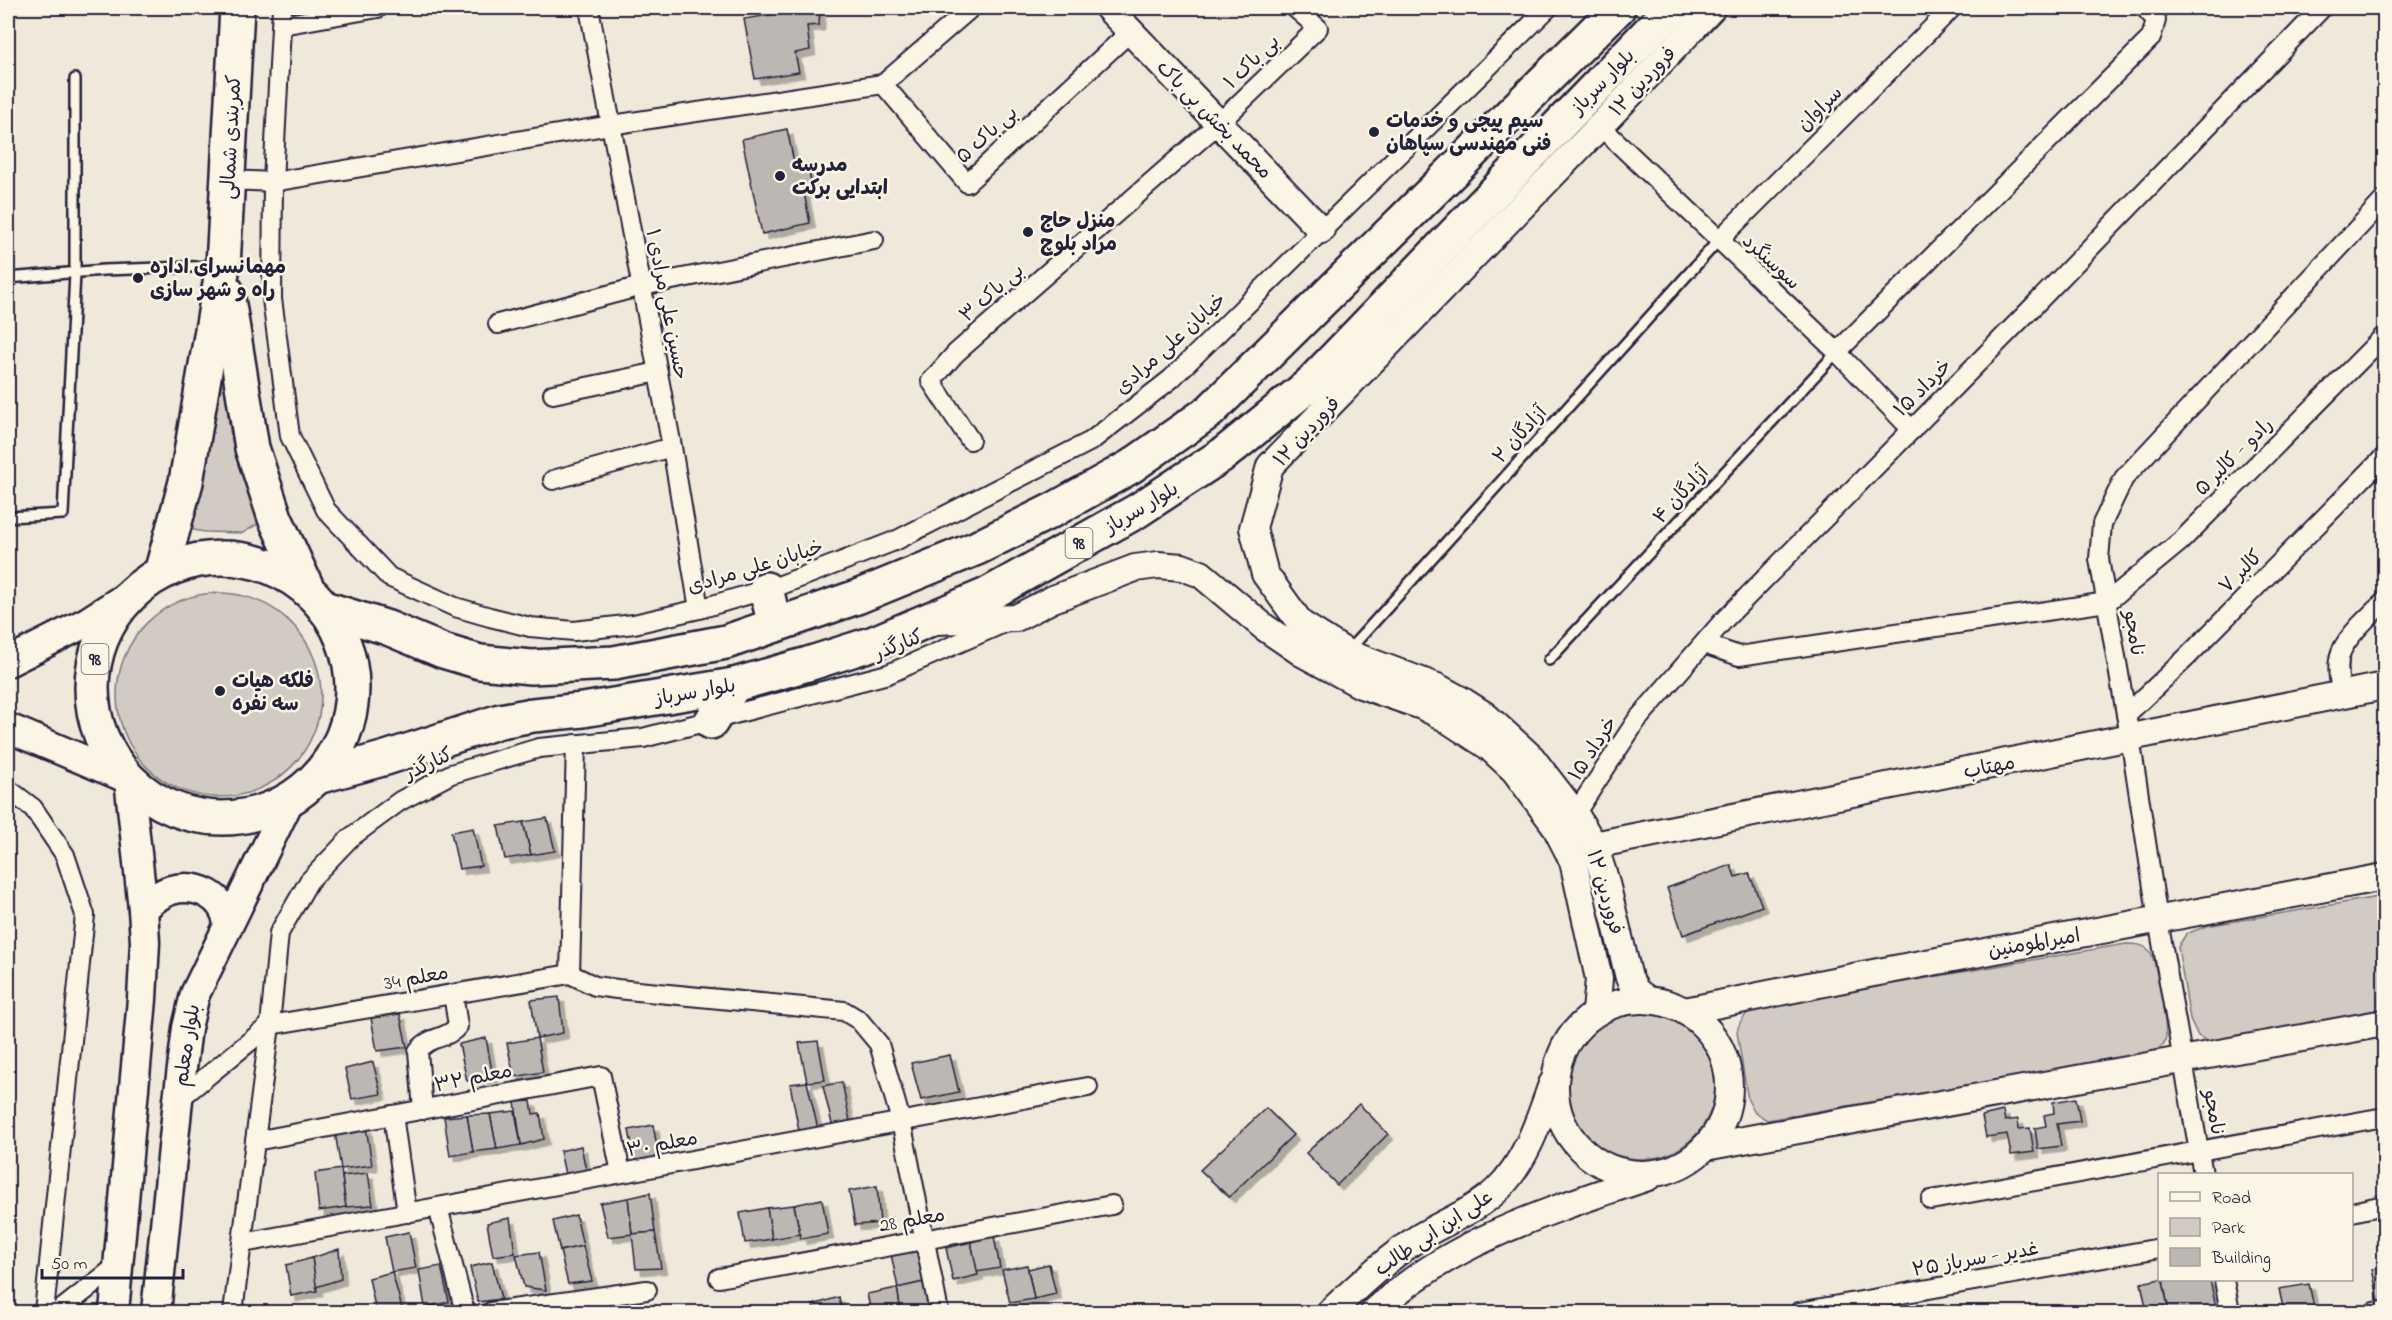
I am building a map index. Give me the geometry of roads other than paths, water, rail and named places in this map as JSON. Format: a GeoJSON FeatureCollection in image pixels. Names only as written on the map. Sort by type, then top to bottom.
{"type":"FeatureCollection","features":[{"type":"Feature","properties":{"kind":"highway","name":"کمربندی شمالی"},"geometry":{"type":"LineString","coordinates":[[223,266],[237,8]]}},
{"type":"Feature","properties":{"kind":"highway","name":"بلوار سرباز"},"geometry":{"type":"LineString","coordinates":[[316,599],[443,651],[480,662],[531,667],[614,663],[726,642],[857,597],[977,548],[1055,509],[1130,467],[1210,411],[1618,8]]}},
{"type":"Feature","properties":{"kind":"highway","name":"بلوار سرباز"},"geometry":{"type":"LineString","coordinates":[[317,777],[386,758],[429,742],[500,721],[734,685],[874,643],[987,595],[1117,523],[1226,453],[1309,384],[1671,8]]}},
{"type":"Feature","properties":{"kind":"highway"},"geometry":{"type":"LineString","coordinates":[[148,582],[186,482],[223,266]]}},
{"type":"Feature","properties":{"kind":"highway"},"geometry":{"type":"LineString","coordinates":[[223,266],[252,448],[275,518],[316,599]]}},
{"type":"Feature","properties":{"kind":"highway","name":"98"},"geometry":{"type":"LineString","coordinates":[[221,558],[252,561],[282,573],[316,599],[331,616],[346,648],[352,682],[349,716],[337,749],[317,777],[290,799],[258,813],[223,818],[189,814],[157,801],[129,779],[108,752],[95,719],[91,684],[97,650],[112,617],[148,582],[190,562],[221,558]]}},
{"type":"Feature","properties":{"kind":"highway"},"geometry":{"type":"LineString","coordinates":[[766,589],[775,625]]}},
{"type":"Feature","properties":{"kind":"highway"},"geometry":{"type":"LineString","coordinates":[[711,722],[734,685]]}},
{"type":"Feature","properties":{"kind":"main road"},"geometry":{"type":"LineString","coordinates":[[8,662],[79,627],[148,582]]}},
{"type":"Feature","properties":{"kind":"main road"},"geometry":{"type":"LineString","coordinates":[[8,728],[129,779],[145,942],[114,1312]]}},
{"type":"Feature","properties":{"kind":"main road","name":"بلوار معلم"},"geometry":{"type":"LineString","coordinates":[[157,1299],[178,1100],[187,1028],[195,994],[290,799]]}},
{"type":"Feature","properties":{"kind":"main road"},"geometry":{"type":"LineString","coordinates":[[143,909],[156,897],[171,890],[187,889],[204,892],[218,900],[227,912],[228,924]]}},
{"type":"Feature","properties":{"kind":"street"},"geometry":{"type":"LineString","coordinates":[[282,16],[378,8]]}},
{"type":"Feature","properties":{"kind":"street","name":"حسین علی مرادی ۱"},"geometry":{"type":"LineString","coordinates":[[590,8],[672,447],[699,609]]}},
{"type":"Feature","properties":{"kind":"street"},"geometry":{"type":"LineString","coordinates":[[228,180],[273,182],[611,125],[884,84],[971,8]]}},
{"type":"Feature","properties":{"kind":"street","name":"محمد بخش بی باک"},"geometry":{"type":"LineString","coordinates":[[1108,8],[1321,230]]}},
{"type":"Feature","properties":{"kind":"street","name":"بی باک ۱"},"geometry":{"type":"LineString","coordinates":[[1219,123],[1318,28],[1295,8]]}},
{"type":"Feature","properties":{"kind":"street","name":"خیابان علی مرادی"},"geometry":{"type":"LineString","coordinates":[[282,16],[273,182],[272,299],[290,436],[326,510],[389,577],[455,606],[530,627],[574,631],[634,624],[699,609],[766,589],[897,540],[1091,441],[1172,379],[1548,8]]}},
{"type":"Feature","properties":{"kind":"street"},"geometry":{"type":"LineString","coordinates":[[1671,49],[1683,8]]}},
{"type":"Feature","properties":{"kind":"street","name":"۱۲ فروردین"},"geometry":{"type":"LineString","coordinates":[[1596,1012],[1599,979],[1596,957],[1564,819],[1531,757],[1486,716],[1437,687],[1347,652],[1301,624],[1265,574],[1253,528],[1270,466],[1712,8]]}},
{"type":"Feature","properties":{"kind":"street","name":"سراوان"},"geometry":{"type":"LineString","coordinates":[[1718,241],[1952,8]]}},
{"type":"Feature","properties":{"kind":"street"},"geometry":{"type":"LineString","coordinates":[[1837,352],[2151,38],[2156,20],[2145,8]]}},
{"type":"Feature","properties":{"kind":"street","name":"۱۵ خرداد"},"geometry":{"type":"LineString","coordinates":[[1564,819],[1637,720],[1704,644],[2322,8]]}},
{"type":"Feature","properties":{"kind":"street","name":"بی باک ۵"},"geometry":{"type":"LineString","coordinates":[[884,84],[967,183],[1131,31]]}},
{"type":"Feature","properties":{"kind":"street","name":"بی باک ۳"},"geometry":{"type":"LineString","coordinates":[[970,440],[931,381],[956,353],[1219,123]]}},
{"type":"Feature","properties":{"kind":"street","name":"سوسنگرد"},"geometry":{"type":"LineString","coordinates":[[1600,126],[1837,352],[1912,430]]}},
{"type":"Feature","properties":{"kind":"street","name":"نامجو"},"geometry":{"type":"LineString","coordinates":[[2204,1173],[2158,920],[2099,559],[2102,524],[2124,478],[2383,205]]}},
{"type":"Feature","properties":{"kind":"street"},"geometry":{"type":"LineString","coordinates":[[498,324],[642,286],[874,240]]}},
{"type":"Feature","properties":{"kind":"street","name":"رادو - کالبر ۵"},"geometry":{"type":"LineString","coordinates":[[2107,602],[2181,541],[2385,336]]}},
{"type":"Feature","properties":{"kind":"street"},"geometry":{"type":"LineString","coordinates":[[553,394],[658,372]]}},
{"type":"Feature","properties":{"kind":"street"},"geometry":{"type":"LineString","coordinates":[[553,480],[672,447]]}},
{"type":"Feature","properties":{"kind":"street","name":"کالبر ۷"},"geometry":{"type":"LineString","coordinates":[[2128,726],[2187,657],[2385,457]]}},
{"type":"Feature","properties":{"kind":"street","name":"۱۲ فروردین"},"geometry":{"type":"LineString","coordinates":[[924,621],[1016,618],[1053,599],[1135,568],[1158,565],[1182,567],[1201,574],[1264,627],[1302,653],[1361,685],[1422,706],[1488,746],[1594,845],[1605,879],[1629,978],[1636,991],[1648,1000]]}},
{"type":"Feature","properties":{"kind":"street"},"geometry":{"type":"LineString","coordinates":[[1704,644],[1738,656],[2107,602]]}},
{"type":"Feature","properties":{"kind":"street"},"geometry":{"type":"LineString","coordinates":[[2342,694],[2338,677],[2341,652],[2364,620],[2385,602]]}},
{"type":"Feature","properties":{"kind":"street","name":"کنارگذر"},"geometry":{"type":"LineString","coordinates":[[232,1312],[243,1243],[279,933],[309,881],[350,838],[400,801],[451,774],[539,748],[644,738],[888,674],[1016,618]]}},
{"type":"Feature","properties":{"kind":"street","name":"مهتاب"},"geometry":{"type":"LineString","coordinates":[[1594,845],[2128,726],[2385,686]]}},
{"type":"Feature","properties":{"kind":"street"},"geometry":{"type":"LineString","coordinates":[[576,744],[570,974],[595,986],[844,1011],[859,1020],[879,1044],[901,1121],[939,1312]]}},
{"type":"Feature","properties":{"kind":"street"},"geometry":{"type":"LineString","coordinates":[[8,789],[33,808],[65,855],[85,915],[44,1312]]}},
{"type":"Feature","properties":{"kind":"street","name":"امیرالمومنین"},"geometry":{"type":"LineString","coordinates":[[1685,1011],[1878,972],[2385,878]]}},
{"type":"Feature","properties":{"kind":"street","name":"معلم 34"},"geometry":{"type":"LineString","coordinates":[[270,1025],[570,974]]}},
{"type":"Feature","properties":{"kind":"street"},"geometry":{"type":"LineString","coordinates":[[423,1110],[418,1051],[424,1043],[450,1034],[458,1026],[453,994]]}},
{"type":"Feature","properties":{"kind":"street"},"geometry":{"type":"LineString","coordinates":[[1648,1000],[1667,1003],[1685,1011],[1707,1029],[1722,1052],[1728,1072],[1730,1092],[1726,1112],[1718,1131],[1706,1147],[1684,1163],[1659,1173],[1632,1174],[1606,1167],[1583,1152],[1566,1130],[1556,1105],[1554,1078],[1561,1052],[1575,1029],[1596,1012],[1621,1002],[1648,1000]]}},
{"type":"Feature","properties":{"kind":"street"},"geometry":{"type":"LineString","coordinates":[[1706,1147],[2385,1023]]}},
{"type":"Feature","properties":{"kind":"street"},"geometry":{"type":"LineString","coordinates":[[178,1100],[270,1025]]}},
{"type":"Feature","properties":{"kind":"street","name":"معلم ۳۲"},"geometry":{"type":"LineString","coordinates":[[255,1141],[601,1076],[621,1173]]}},
{"type":"Feature","properties":{"kind":"street","name":"علی ابن ابی طالب"},"geometry":{"type":"LineString","coordinates":[[1330,1312],[1364,1280],[1418,1238],[1479,1204],[1497,1191],[1529,1144],[1554,1078]]}},
{"type":"Feature","properties":{"kind":"street","name":"معلم ۳۰"},"geometry":{"type":"LineString","coordinates":[[243,1243],[1088,1087]]}},
{"type":"Feature","properties":{"kind":"street"},"geometry":{"type":"LineString","coordinates":[[393,1115],[407,1213]]}},
{"type":"Feature","properties":{"kind":"street"},"geometry":{"type":"LineString","coordinates":[[1931,1200],[2385,1117]]}},
{"type":"Feature","properties":{"kind":"street","name":"علی ابن ابی طالب"},"geometry":{"type":"LineString","coordinates":[[1374,1312],[1440,1262],[1510,1227],[1659,1173]]}},
{"type":"Feature","properties":{"kind":"street","name":"معلم 28"},"geometry":{"type":"LineString","coordinates":[[719,1278],[1112,1205]]}},
{"type":"Feature","properties":{"kind":"street"},"geometry":{"type":"LineString","coordinates":[[2353,1212],[2385,1205]]}},
{"type":"Feature","properties":{"kind":"street"},"geometry":{"type":"LineString","coordinates":[[438,1207],[465,1312]]}},
{"type":"Feature","properties":{"kind":"street","name":"غدیر - سرباز ۲۵"},"geometry":{"type":"LineString","coordinates":[[1799,1312],[2158,1248]]}},
{"type":"Feature","properties":{"kind":"street"},"geometry":{"type":"LineString","coordinates":[[58,1312],[119,1264]]}},
{"type":"Feature","properties":{"kind":"street"},"geometry":{"type":"LineString","coordinates":[[2224,1281],[2230,1312]]}},
{"type":"Feature","properties":{"kind":"street"},"geometry":{"type":"LineString","coordinates":[[491,1312],[647,1290]]}},
{"type":"Feature","properties":{"kind":"street"},"geometry":{"type":"LineString","coordinates":[[157,1299],[170,1312]]}},
{"type":"Feature","properties":{"kind":"street"},"geometry":{"type":"LineString","coordinates":[[2374,1312],[2385,1311]]}},
{"type":"Feature","properties":{"kind":"lane"},"geometry":{"type":"LineString","coordinates":[[8,517],[63,514],[75,273],[75,79]]}},
{"type":"Feature","properties":{"kind":"lane","name":"آزادگان ۲"},"geometry":{"type":"LineString","coordinates":[[1347,652],[1718,241]]}},
{"type":"Feature","properties":{"kind":"lane"},"geometry":{"type":"LineString","coordinates":[[8,278],[223,266]]}},
{"type":"Feature","properties":{"kind":"lane","name":"آزادگان ۴"},"geometry":{"type":"LineString","coordinates":[[1549,660],[1837,352]]}},
{"type":"Feature","properties":{"kind":"place","name":"سیم پیچی و خدمات فنی مهندسی سپاهان"},"geometry":{"type":"Point","coordinates":[1374,132]}},
{"type":"Feature","properties":{"kind":"place","name":"مدرسه ابتدایی برکت"},"geometry":{"type":"Point","coordinates":[780,176]}},
{"type":"Feature","properties":{"kind":"place","name":"منزل حاج مراد بلوچ"},"geometry":{"type":"Point","coordinates":[1028,232]}},
{"type":"Feature","properties":{"kind":"place","name":"مهمانسراى اداره راه و شهر سازى"},"geometry":{"type":"Point","coordinates":[138,278]}},
{"type":"Feature","properties":{"kind":"place","name":"فلکه هیات سه نفره"},"geometry":{"type":"Point","coordinates":[220,691]}}]}
